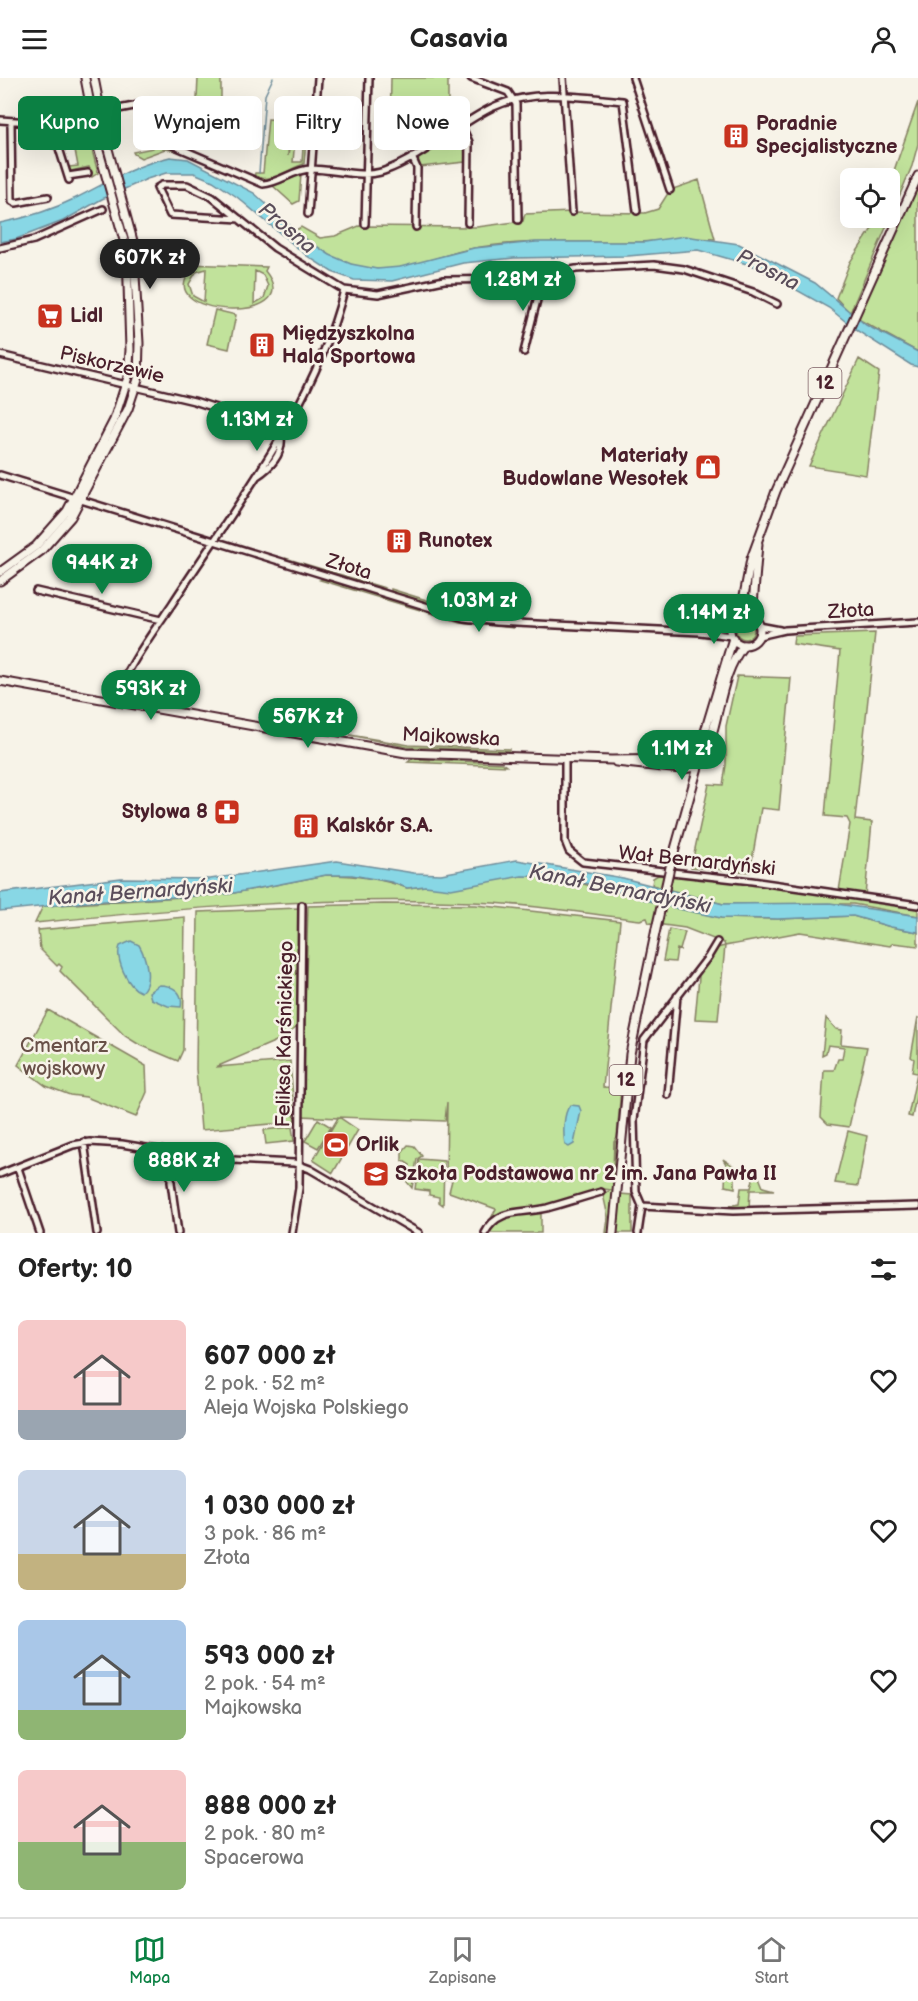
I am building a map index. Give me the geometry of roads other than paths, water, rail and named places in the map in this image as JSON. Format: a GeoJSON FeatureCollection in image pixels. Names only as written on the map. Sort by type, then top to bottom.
{"type":"FeatureCollection","features":[{"type":"Feature","properties":{"kind":"main road"},"geometry":{"type":"LineString","coordinates":[[85,78],[88,96]]}},
{"type":"Feature","properties":{"kind":"main road"},"geometry":{"type":"LineString","coordinates":[[94,78],[97,96]]}},
{"type":"Feature","properties":{"kind":"main road"},"geometry":{"type":"LineString","coordinates":[[0,572],[43,540],[78,498],[114,420],[127,384],[130,350],[128,261],[100,150]]}},
{"type":"Feature","properties":{"kind":"main road"},"geometry":{"type":"LineString","coordinates":[[0,581],[48,544],[78,498],[128,409],[136,386],[139,356],[137,273],[132,232],[109,150]]}},
{"type":"Feature","properties":{"kind":"main road","name":"12"},"geometry":{"type":"LineString","coordinates":[[740,616],[749,566],[781,478],[918,176]]}},
{"type":"Feature","properties":{"kind":"main road","name":"12"},"geometry":{"type":"LineString","coordinates":[[752,617],[758,542]]}},
{"type":"Feature","properties":{"kind":"main road"},"geometry":{"type":"LineString","coordinates":[[730,627],[740,616],[752,617],[759,626],[759,636],[753,643],[744,645],[732,637]]}},
{"type":"Feature","properties":{"kind":"main road","name":"12"},"geometry":{"type":"LineString","coordinates":[[699,766],[700,748],[732,637],[730,627]]}},
{"type":"Feature","properties":{"kind":"main road","name":"12"},"geometry":{"type":"LineString","coordinates":[[613,1233],[628,1062],[656,929],[670,867],[699,766],[710,744],[731,671],[744,645]]}},
{"type":"Feature","properties":{"kind":"main road","name":"Majkowska"},"geometry":{"type":"LineString","coordinates":[[2,680],[406,753],[611,760],[681,769],[699,766]]}},
{"type":"Feature","properties":{"kind":"street"},"geometry":{"type":"LineString","coordinates":[[308,214],[318,78]]}},
{"type":"Feature","properties":{"kind":"street"},"geometry":{"type":"LineString","coordinates":[[365,224],[369,78]]}},
{"type":"Feature","properties":{"kind":"street"},"geometry":{"type":"LineString","coordinates":[[471,78],[505,90],[514,100],[518,220]]}},
{"type":"Feature","properties":{"kind":"street"},"geometry":{"type":"LineString","coordinates":[[563,78],[572,212]]}},
{"type":"Feature","properties":{"kind":"street"},"geometry":{"type":"LineString","coordinates":[[633,78],[670,190]]}},
{"type":"Feature","properties":{"kind":"street"},"geometry":{"type":"LineString","coordinates":[[470,122],[493,107],[514,100],[564,96],[623,101],[638,211]]}},
{"type":"Feature","properties":{"kind":"street"},"geometry":{"type":"LineString","coordinates":[[121,108],[139,105],[144,129],[149,135],[255,182],[271,183],[311,169],[366,174],[384,171],[422,150]]}},
{"type":"Feature","properties":{"kind":"street"},"geometry":{"type":"LineString","coordinates":[[0,120],[18,122]]}},
{"type":"Feature","properties":{"kind":"street"},"geometry":{"type":"LineString","coordinates":[[11,122],[12,199],[16,203],[48,197]]}},
{"type":"Feature","properties":{"kind":"street"},"geometry":{"type":"LineString","coordinates":[[60,150],[69,178],[88,173]]}},
{"type":"Feature","properties":{"kind":"street"},"geometry":{"type":"LineString","coordinates":[[468,223],[469,150]]}},
{"type":"Feature","properties":{"kind":"street"},"geometry":{"type":"LineString","coordinates":[[412,156],[417,168],[416,227]]}},
{"type":"Feature","properties":{"kind":"street"},"geometry":{"type":"LineString","coordinates":[[237,217],[170,215],[157,188],[162,185],[190,186],[217,199],[280,252],[344,290],[378,294],[444,280],[543,276],[613,266],[670,266],[738,286],[777,304]]}},
{"type":"Feature","properties":{"kind":"street"},"geometry":{"type":"LineString","coordinates":[[0,248],[34,240],[103,209]]}},
{"type":"Feature","properties":{"kind":"street"},"geometry":{"type":"LineString","coordinates":[[524,352],[543,276]]}},
{"type":"Feature","properties":{"kind":"street"},"geometry":{"type":"LineString","coordinates":[[114,701],[128,673],[161,620],[281,437],[310,380],[344,290]]}},
{"type":"Feature","properties":{"kind":"street","name":"Piskorzewie"},"geometry":{"type":"LineString","coordinates":[[0,355],[136,386],[235,413],[281,437]]}},
{"type":"Feature","properties":{"kind":"street","name":"Złota"},"geometry":{"type":"LineString","coordinates":[[0,474],[473,620],[700,632],[732,637]]}},
{"type":"Feature","properties":{"kind":"street"},"geometry":{"type":"LineString","coordinates":[[36,591],[161,620]]}},
{"type":"Feature","properties":{"kind":"street","name":"Złota"},"geometry":{"type":"LineString","coordinates":[[759,636],[785,630],[918,622]]}},
{"type":"Feature","properties":{"kind":"street","name":"Złota"},"geometry":{"type":"LineString","coordinates":[[759,626],[785,630]]}},
{"type":"Feature","properties":{"kind":"street","name":"Złota"},"geometry":{"type":"LineString","coordinates":[[700,632],[730,627]]}},
{"type":"Feature","properties":{"kind":"street","name":"Wał Bernardyński"},"geometry":{"type":"LineString","coordinates":[[565,759],[565,841],[568,851],[583,862],[752,881],[918,906]]}},
{"type":"Feature","properties":{"kind":"street","name":"Feliksa Karśnickiego"},"geometry":{"type":"LineString","coordinates":[[292,1233],[298,1197],[302,905]]}},
{"type":"Feature","properties":{"kind":"street"},"geometry":{"type":"LineString","coordinates":[[638,1233],[642,1206],[636,1192],[633,1120],[643,1044],[649,1031],[708,957],[717,942]]}},
{"type":"Feature","properties":{"kind":"street"},"geometry":{"type":"LineString","coordinates":[[668,1095],[677,996]]}},
{"type":"Feature","properties":{"kind":"street"},"geometry":{"type":"LineString","coordinates":[[0,1174],[84,1142],[122,1144],[222,1160],[298,1164],[419,1233]]}},
{"type":"Feature","properties":{"kind":"street"},"geometry":{"type":"LineString","coordinates":[[84,1142],[97,1233]]}},
{"type":"Feature","properties":{"kind":"street"},"geometry":{"type":"LineString","coordinates":[[172,1153],[171,1182],[178,1233]]}},
{"type":"Feature","properties":{"kind":"street"},"geometry":{"type":"LineString","coordinates":[[18,1168],[40,1233]]}},
{"type":"Feature","properties":{"kind":"street"},"geometry":{"type":"LineString","coordinates":[[485,1233],[491,1224],[508,1213],[545,1209],[601,1192]]}},
{"type":"Feature","properties":{"kind":"street"},"geometry":{"type":"LineString","coordinates":[[642,1206],[733,1211],[918,1206]]}},
{"type":"Feature","properties":{"kind":"water","name":"Prosna"},"geometry":{"type":"Polygon","coordinates":[[[170,157],[188,159],[254,193],[304,238],[330,255],[351,264],[377,269],[400,267],[474,248],[536,242],[645,242],[685,236],[739,244],[815,283],[866,325],[918,352],[918,367],[911,365],[856,330],[829,308],[754,266],[698,250],[628,256],[514,258],[463,263],[392,281],[354,280],[332,272],[307,256],[237,197],[213,181],[194,173],[166,173],[147,179],[102,199],[63,221],[16,239],[0,242],[0,223],[58,206],[133,169],[170,157]]]}},
{"type":"Feature","properties":{"kind":"water","name":"Kanał Bernardyński"},"geometry":{"type":"Polygon","coordinates":[[[517,860],[623,878],[723,904],[830,903],[918,916],[918,932],[853,916],[778,919],[721,918],[674,908],[598,886],[555,877],[522,876],[451,889],[425,886],[407,888],[391,882],[352,875],[326,875],[229,894],[87,902],[0,911],[0,893],[121,878],[210,879],[337,861],[414,873],[441,874],[517,860]]]}},
{"type":"Feature","properties":{"kind":"water"},"geometry":{"type":"Polygon","coordinates":[[[131,941],[139,945],[146,963],[147,982],[141,992],[131,984],[123,972],[119,958],[120,946],[131,941]]]}},
{"type":"Feature","properties":{"kind":"water"},"geometry":{"type":"Polygon","coordinates":[[[159,985],[169,986],[179,993],[181,1007],[168,1006],[151,999],[149,992],[159,985]]]}},
{"type":"Feature","properties":{"kind":"water"},"geometry":{"type":"Polygon","coordinates":[[[570,1105],[579,1106],[581,1111],[574,1144],[569,1147],[565,1145],[564,1130],[570,1105]]]}},
{"type":"Feature","properties":{"kind":"waterway"},"geometry":{"type":"LineString","coordinates":[[259,173],[265,95],[273,78]]}},
{"type":"Feature","properties":{"kind":"place","name":"Poradnie Specjalistyczne"},"geometry":{"type":"Point","coordinates":[736,136]}},
{"type":"Feature","properties":{"kind":"place","name":"Lidl"},"geometry":{"type":"Point","coordinates":[50,316]}},
{"type":"Feature","properties":{"kind":"place","name":"Międzyszkolna Hala Sportowa"},"geometry":{"type":"Point","coordinates":[262,345]}},
{"type":"Feature","properties":{"kind":"place","name":"Materiały Budowlane Wesołek"},"geometry":{"type":"Point","coordinates":[708,467]}},
{"type":"Feature","properties":{"kind":"place","name":"Runotex"},"geometry":{"type":"Point","coordinates":[399,541]}},
{"type":"Feature","properties":{"kind":"place","name":"Stylowa 8"},"geometry":{"type":"Point","coordinates":[227,812]}},
{"type":"Feature","properties":{"kind":"place","name":"Kalskór S.A."},"geometry":{"type":"Point","coordinates":[306,826]}},
{"type":"Feature","properties":{"kind":"place","name":"Orlik"},"geometry":{"type":"Point","coordinates":[336,1145]}},
{"type":"Feature","properties":{"kind":"place","name":"Szkoła Podstawowa nr 2 im. Jana Pawła II"},"geometry":{"type":"Point","coordinates":[376,1174]}},
{"type":"Feature","properties":{"kind":"park label","name":"Cmentarz wojskowy"},"geometry":{"type":"Point","coordinates":[64,1058]}}]}
